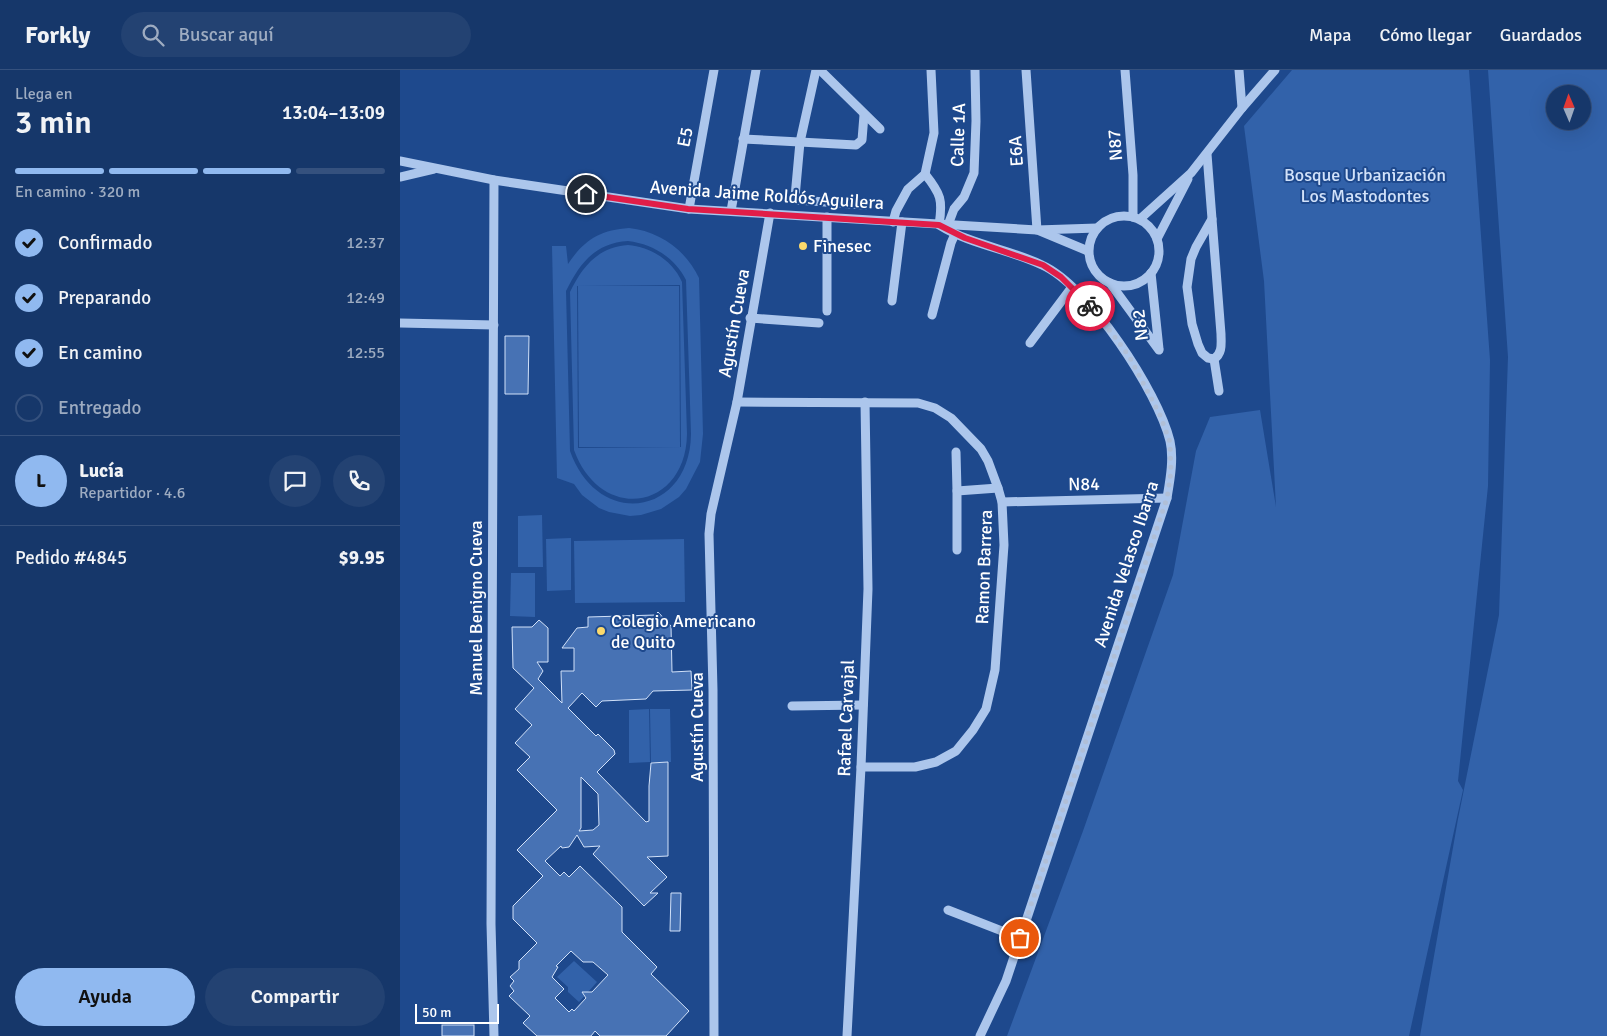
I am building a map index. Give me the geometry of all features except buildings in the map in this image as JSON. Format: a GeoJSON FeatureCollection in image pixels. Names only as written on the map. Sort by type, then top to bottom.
{"type":"FeatureCollection","features":[{"type":"Feature","properties":{"kind":"street","name":"E5"},"geometry":{"type":"LineString","coordinates":[[688,209],[714,70]]}},
{"type":"Feature","properties":{"kind":"street"},"geometry":{"type":"LineString","coordinates":[[731,211],[756,70]]}},
{"type":"Feature","properties":{"kind":"street"},"geometry":{"type":"LineString","coordinates":[[818,70],[880,129]]}},
{"type":"Feature","properties":{"kind":"street"},"geometry":{"type":"LineString","coordinates":[[818,70],[800,142],[795,195],[798,200],[864,205]]}},
{"type":"Feature","properties":{"kind":"street"},"geometry":{"type":"LineString","coordinates":[[892,301],[896,211],[908,189],[925,174],[934,133],[931,70]]}},
{"type":"Feature","properties":{"kind":"street","name":"Calle 1A"},"geometry":{"type":"LineString","coordinates":[[944,225],[964,197],[974,174],[975,70]]}},
{"type":"Feature","properties":{"kind":"street","name":"E6A"},"geometry":{"type":"LineString","coordinates":[[1026,70],[1037,230]]}},
{"type":"Feature","properties":{"kind":"street","name":"N87"},"geometry":{"type":"LineString","coordinates":[[1125,70],[1137,218]]}},
{"type":"Feature","properties":{"kind":"street"},"geometry":{"type":"LineString","coordinates":[[1239,70],[1242,108]]}},
{"type":"Feature","properties":{"kind":"street"},"geometry":{"type":"LineString","coordinates":[[1137,218],[1191,173],[1242,108],[1275,70]]}},
{"type":"Feature","properties":{"kind":"street"},"geometry":{"type":"LineString","coordinates":[[743,138],[856,146],[862,140],[864,115]]}},
{"type":"Feature","properties":{"kind":"street"},"geometry":{"type":"LineString","coordinates":[[1207,154],[1221,334],[1220,352],[1214,359]]}},
{"type":"Feature","properties":{"kind":"street","name":"Avenida Jaime Roldós Aguilera"},"geometry":{"type":"LineString","coordinates":[[400,161],[494,180],[688,209],[1037,230],[1097,228]]}},
{"type":"Feature","properties":{"kind":"street"},"geometry":{"type":"LineString","coordinates":[[400,177],[438,169]]}},
{"type":"Feature","properties":{"kind":"street"},"geometry":{"type":"LineString","coordinates":[[1157,239],[1191,173]]}},
{"type":"Feature","properties":{"kind":"street"},"geometry":{"type":"LineString","coordinates":[[925,174],[936,189],[940,199],[944,225]]}},
{"type":"Feature","properties":{"kind":"street","name":"Manuel Benigno Cueva"},"geometry":{"type":"LineString","coordinates":[[494,180],[491,866],[494,1036]]}},
{"type":"Feature","properties":{"kind":"street","name":"Agustín Cueva"},"geometry":{"type":"LineString","coordinates":[[714,1036],[714,690],[709,534],[711,514],[737,402],[750,318],[770,213]]}},
{"type":"Feature","properties":{"kind":"street"},"geometry":{"type":"LineString","coordinates":[[1124,215],[1137,218],[1153,231],[1157,239],[1159,257],[1156,266],[1151,274],[1136,284],[1119,286],[1110,283],[1103,279],[1092,267],[1088,251],[1092,235],[1105,221],[1114,217],[1124,215]]}},
{"type":"Feature","properties":{"kind":"street"},"geometry":{"type":"LineString","coordinates":[[827,217],[827,311]]}},
{"type":"Feature","properties":{"kind":"street"},"geometry":{"type":"LineString","coordinates":[[1212,219],[1199,240],[1191,259],[1187,287],[1192,324],[1198,344],[1202,353],[1208,358],[1214,359]]}},
{"type":"Feature","properties":{"kind":"street","name":"Avenida Velasco Ibarra"},"geometry":{"type":"LineString","coordinates":[[944,225],[955,234],[1043,265],[1072,287],[1094,311],[1130,358],[1160,415],[1170,442],[1171,472],[1167,498],[1006,981],[980,1036]]}},
{"type":"Feature","properties":{"kind":"street","name":"Avenida Jaime Roldós Aguilera"},"geometry":{"type":"LineString","coordinates":[[1037,230],[1088,251]]}},
{"type":"Feature","properties":{"kind":"street"},"geometry":{"type":"LineString","coordinates":[[932,315],[955,234]]}},
{"type":"Feature","properties":{"kind":"street","name":"N82"},"geometry":{"type":"LineString","coordinates":[[1110,283],[1159,350],[1151,274]]}},
{"type":"Feature","properties":{"kind":"street"},"geometry":{"type":"LineString","coordinates":[[1030,343],[1072,287]]}},
{"type":"Feature","properties":{"kind":"street"},"geometry":{"type":"LineString","coordinates":[[750,318],[819,322]]}},
{"type":"Feature","properties":{"kind":"street"},"geometry":{"type":"LineString","coordinates":[[400,323],[494,325]]}},
{"type":"Feature","properties":{"kind":"street"},"geometry":{"type":"LineString","coordinates":[[1214,359],[1219,391]]}},
{"type":"Feature","properties":{"kind":"street","name":"Ramon Barrera"},"geometry":{"type":"LineString","coordinates":[[737,402],[918,403],[935,408],[951,418],[981,449],[988,461],[998,488],[1002,502],[1004,545],[995,670],[986,709],[973,730],[956,751],[936,762],[915,767],[861,767]]}},
{"type":"Feature","properties":{"kind":"street","name":"Rafael Carvajal"},"geometry":{"type":"LineString","coordinates":[[847,1036],[868,589],[865,402]]}},
{"type":"Feature","properties":{"kind":"street"},"geometry":{"type":"LineString","coordinates":[[956,452],[957,550]]}},
{"type":"Feature","properties":{"kind":"street"},"geometry":{"type":"LineString","coordinates":[[957,491],[998,488]]}},
{"type":"Feature","properties":{"kind":"street","name":"N84"},"geometry":{"type":"LineString","coordinates":[[1002,502],[1167,498]]}},
{"type":"Feature","properties":{"kind":"street"},"geometry":{"type":"LineString","coordinates":[[792,706],[864,705]]}},
{"type":"Feature","properties":{"kind":"street"},"geometry":{"type":"LineString","coordinates":[[948,910],[1020,938]]}},
{"type":"Feature","properties":{"kind":"green space","name":"Bosque Urbanización Los Mastodontes"},"geometry":{"type":"Polygon","coordinates":[[[1292,70],[1469,70],[1490,360],[1488,486],[1458,781],[1463,790],[1409,1036],[1007,1036],[1083,831],[1173,575],[1196,451],[1210,417],[1260,410],[1276,507],[1264,281],[1244,126],[1292,70]]]}},
{"type":"Feature","properties":{"kind":"green space"},"geometry":{"type":"Polygon","coordinates":[[[1488,70],[1607,70],[1607,1036],[1420,1036],[1458,819],[1499,615],[1508,357],[1488,70]]]}},
{"type":"Feature","properties":{"kind":"green space"},"geometry":{"type":"Polygon","coordinates":[[[619,229],[640,230],[661,238],[687,259],[699,278],[703,434],[700,462],[686,489],[679,497],[661,509],[630,516],[599,508],[582,495],[574,484],[557,478],[552,246],[566,246],[568,264],[580,249],[594,238],[609,231],[619,229]],[[628,241],[616,243],[598,250],[583,263],[566,291],[570,451],[583,476],[601,493],[620,502],[641,503],[660,496],[676,482],[687,462],[691,434],[686,280],[676,265],[662,253],[628,241]]]}},
{"type":"Feature","properties":{"kind":"green space"},"geometry":{"type":"Polygon","coordinates":[[[637,246],[653,252],[673,268],[682,282],[687,434],[683,460],[673,479],[658,492],[640,498],[621,497],[603,489],[587,474],[574,450],[570,292],[580,274],[592,260],[600,254],[617,247],[637,246]],[[680,285],[577,286],[578,448],[681,447],[680,285]]]}},
{"type":"Feature","properties":{"kind":"green space"},"geometry":{"type":"Polygon","coordinates":[[[578,286],[679,286],[680,447],[579,447],[578,286]]]}},
{"type":"Feature","properties":{"kind":"green space"},"geometry":{"type":"Polygon","coordinates":[[[542,515],[543,567],[518,567],[518,516],[542,515]]]}},
{"type":"Feature","properties":{"kind":"green space"},"geometry":{"type":"Polygon","coordinates":[[[571,538],[571,590],[547,591],[546,539],[571,538]]]}},
{"type":"Feature","properties":{"kind":"green space"},"geometry":{"type":"Polygon","coordinates":[[[684,539],[685,602],[575,603],[574,541],[684,539]]]}},
{"type":"Feature","properties":{"kind":"green space"},"geometry":{"type":"Polygon","coordinates":[[[511,573],[535,573],[535,617],[510,616],[511,573]]]}},
{"type":"Feature","properties":{"kind":"green space"},"geometry":{"type":"Polygon","coordinates":[[[649,709],[650,762],[629,763],[629,710],[649,709]]]}},
{"type":"Feature","properties":{"kind":"green space"},"geometry":{"type":"Polygon","coordinates":[[[650,709],[670,709],[671,762],[651,762],[650,709]]]}},
{"type":"Feature","properties":{"kind":"green space"},"geometry":{"type":"Polygon","coordinates":[[[574,961],[597,982],[579,1002],[568,992],[568,987],[557,977],[574,961]]]}},
{"type":"Feature","properties":{"kind":"way so far"},"geometry":{"type":"LineString","coordinates":[[1020,938],[1167,498],[1171,472],[1170,442],[1160,415],[1130,358],[1090,306]]}},
{"type":"Feature","properties":{"kind":"place","name":"Finesec"},"geometry":{"type":"Point","coordinates":[803,246]}},
{"type":"Feature","properties":{"kind":"place","name":"Colegio Americano de Quito"},"geometry":{"type":"Point","coordinates":[601,631]}},
{"type":"Feature","properties":{"kind":"route"},"geometry":{"type":"LineString","coordinates":[[586,194],[688,209],[939,225],[965,238],[1043,265],[1061,277],[1090,306]]}}]}
